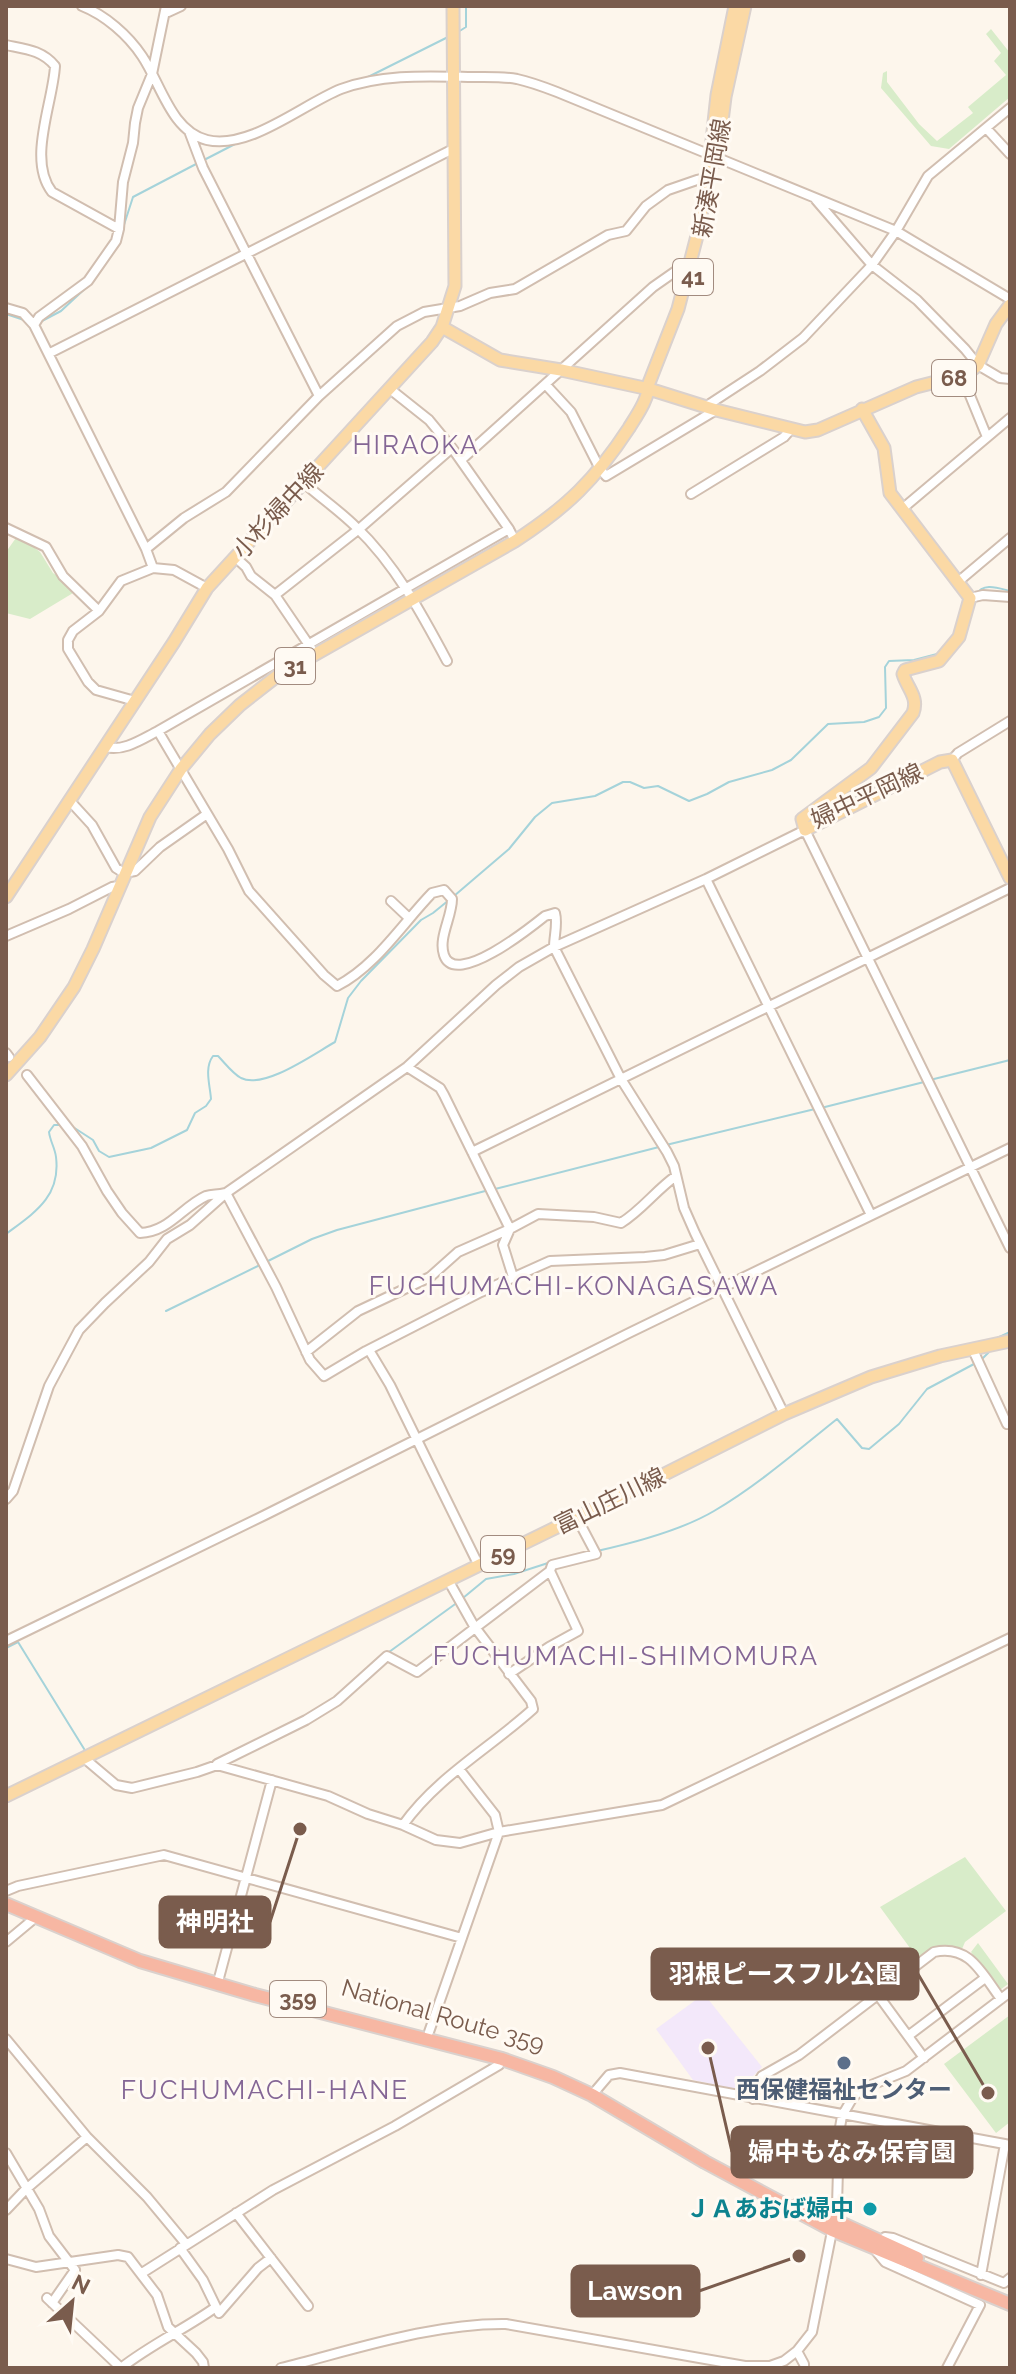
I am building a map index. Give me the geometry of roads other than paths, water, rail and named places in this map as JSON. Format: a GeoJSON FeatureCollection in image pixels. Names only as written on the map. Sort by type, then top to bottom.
{"type":"FeatureCollection","features":[{"type":"Feature","properties":{"kind":"highway","name":"National Route 359"},"geometry":{"type":"LineString","coordinates":[[6,1894],[143,1956],[512,2055],[553,2070],[593,2092]]}},
{"type":"Feature","properties":{"kind":"highway","name":"National Route 359"},"geometry":{"type":"LineString","coordinates":[[6,1904],[140,1961],[255,1995],[502,2059],[593,2092]]}},
{"type":"Feature","properties":{"kind":"highway","name":"359"},"geometry":{"type":"LineString","coordinates":[[593,2092],[833,2225],[1009,2300]]}},
{"type":"Feature","properties":{"kind":"main road","name":"小杉婦中線"},"geometry":{"type":"LineString","coordinates":[[6,897],[207,588],[390,389],[442,327],[455,286],[453,6]]}},
{"type":"Feature","properties":{"kind":"main road","name":"新湊平岡線"},"geometry":{"type":"LineString","coordinates":[[649,389],[678,309],[690,265],[714,156],[717,95],[735,6]]}},
{"type":"Feature","properties":{"kind":"main road","name":"新湊平岡線"},"geometry":{"type":"LineString","coordinates":[[649,389],[655,384],[691,286],[725,97],[745,6]]}},
{"type":"Feature","properties":{"kind":"main road","name":"68"},"geometry":{"type":"LineString","coordinates":[[649,389],[791,429],[805,432],[818,430],[916,387],[962,376],[973,370],[1010,302]]}},
{"type":"Feature","properties":{"kind":"main road"},"geometry":{"type":"LineString","coordinates":[[442,327],[500,360],[649,389]]}},
{"type":"Feature","properties":{"kind":"main road","name":"31"},"geometry":{"type":"LineString","coordinates":[[6,1075],[40,1037],[74,987],[150,817],[181,769],[210,734],[240,705],[312,649],[409,594],[515,541],[572,500],[600,469],[636,416],[649,389]]}},
{"type":"Feature","properties":{"kind":"main road"},"geometry":{"type":"LineString","coordinates":[[862,409],[884,448],[890,493],[970,598]]}},
{"type":"Feature","properties":{"kind":"main road","name":"婦中平岡線"},"geometry":{"type":"LineString","coordinates":[[970,598],[959,637],[939,661],[905,670],[903,674],[915,703],[913,713],[871,768],[802,819],[805,830],[940,762],[952,760],[1010,878]]}},
{"type":"Feature","properties":{"kind":"main road","name":"富山庄川線"},"geometry":{"type":"LineString","coordinates":[[6,1796],[784,1414],[871,1377],[940,1356],[1010,1341]]}},
{"type":"Feature","properties":{"kind":"street"},"geometry":{"type":"LineString","coordinates":[[82,6],[110,22],[141,54],[180,123],[200,137],[220,142],[241,138],[340,89],[368,81],[387,78],[503,77],[537,84],[896,231],[1010,302]]}},
{"type":"Feature","properties":{"kind":"street"},"geometry":{"type":"LineString","coordinates":[[34,325],[39,317],[88,281],[116,241],[123,182],[138,108],[152,74],[166,9],[168,12],[181,6]]}},
{"type":"Feature","properties":{"kind":"street"},"geometry":{"type":"LineString","coordinates":[[6,45],[47,56],[55,66],[40,149],[46,185],[52,192],[119,229]]}},
{"type":"Feature","properties":{"kind":"street"},"geometry":{"type":"LineString","coordinates":[[546,385],[571,412],[606,476],[711,408],[803,338],[872,265],[928,176],[1010,108]]}},
{"type":"Feature","properties":{"kind":"street"},"geometry":{"type":"LineString","coordinates":[[986,128],[1010,154]]}},
{"type":"Feature","properties":{"kind":"street"},"geometry":{"type":"LineString","coordinates":[[189,131],[203,168],[319,396]]}},
{"type":"Feature","properties":{"kind":"street"},"geometry":{"type":"LineString","coordinates":[[50,353],[453,149]]}},
{"type":"Feature","properties":{"kind":"street"},"geometry":{"type":"LineString","coordinates":[[146,549],[184,518],[226,492],[319,396],[397,326],[424,312],[460,306],[490,293],[515,289],[608,235],[626,231],[646,206],[668,190],[708,178]]}},
{"type":"Feature","properties":{"kind":"street"},"geometry":{"type":"LineString","coordinates":[[813,196],[872,265],[917,300],[978,365],[1000,378],[1010,379]]}},
{"type":"Feature","properties":{"kind":"street"},"geometry":{"type":"LineString","coordinates":[[461,460],[653,287],[683,266],[690,265]]}},
{"type":"Feature","properties":{"kind":"street"},"geometry":{"type":"LineString","coordinates":[[6,308],[23,313],[34,325],[50,353],[153,568]]}},
{"type":"Feature","properties":{"kind":"street"},"geometry":{"type":"LineString","coordinates":[[962,376],[987,437]]}},
{"type":"Feature","properties":{"kind":"street"},"geometry":{"type":"LineString","coordinates":[[390,389],[429,420],[461,460],[515,541]]}},
{"type":"Feature","properties":{"kind":"street"},"geometry":{"type":"LineString","coordinates":[[902,509],[1010,418]]}},
{"type":"Feature","properties":{"kind":"street"},"geometry":{"type":"LineString","coordinates":[[691,494],[784,437],[791,429]]}},
{"type":"Feature","properties":{"kind":"street"},"geometry":{"type":"LineString","coordinates":[[275,595],[359,529],[452,448]]}},
{"type":"Feature","properties":{"kind":"street"},"geometry":{"type":"LineString","coordinates":[[304,483],[359,529],[409,594],[447,661]]}},
{"type":"Feature","properties":{"kind":"street"},"geometry":{"type":"LineString","coordinates":[[6,528],[46,547],[63,576],[99,611]]}},
{"type":"Feature","properties":{"kind":"street"},"geometry":{"type":"LineString","coordinates":[[409,594],[509,529]]}},
{"type":"Feature","properties":{"kind":"street"},"geometry":{"type":"LineString","coordinates":[[959,581],[1010,538]]}},
{"type":"Feature","properties":{"kind":"street"},"geometry":{"type":"LineString","coordinates":[[105,747],[124,747],[158,731],[312,649],[275,595],[251,576],[235,557]]}},
{"type":"Feature","properties":{"kind":"street"},"geometry":{"type":"LineString","coordinates":[[135,701],[96,690],[88,682],[68,649],[68,640],[73,631],[99,611],[121,581],[153,568],[174,570],[207,588]]}},
{"type":"Feature","properties":{"kind":"street"},"geometry":{"type":"LineString","coordinates":[[970,598],[983,595],[1010,597]]}},
{"type":"Feature","properties":{"kind":"street"},"geometry":{"type":"LineString","coordinates":[[952,760],[958,753],[1010,721]]}},
{"type":"Feature","properties":{"kind":"street"},"geometry":{"type":"LineString","coordinates":[[158,731],[228,849],[249,891],[337,986],[368,963],[432,893],[444,890],[452,899],[443,954],[449,963],[460,967],[480,959],[545,916],[555,913],[554,947],[621,1079],[657,1132],[674,1166],[684,1208],[784,1414]]}},
{"type":"Feature","properties":{"kind":"street"},"geometry":{"type":"LineString","coordinates":[[70,801],[92,825],[116,868],[124,873],[135,871],[160,847],[207,814]]}},
{"type":"Feature","properties":{"kind":"street"},"geometry":{"type":"LineString","coordinates":[[6,1499],[13,1491],[49,1386],[79,1330],[149,1262],[167,1239],[190,1225],[226,1193],[407,1067],[509,973],[554,947],[706,879],[805,830],[1010,1248]]}},
{"type":"Feature","properties":{"kind":"street"},"geometry":{"type":"LineString","coordinates":[[706,879],[871,1215]]}},
{"type":"Feature","properties":{"kind":"street"},"geometry":{"type":"LineString","coordinates":[[6,936],[119,886]]}},
{"type":"Feature","properties":{"kind":"street"},"geometry":{"type":"LineString","coordinates":[[472,1152],[1010,888]]}},
{"type":"Feature","properties":{"kind":"street"},"geometry":{"type":"LineString","coordinates":[[391,901],[409,918]]}},
{"type":"Feature","properties":{"kind":"street"},"geometry":{"type":"LineString","coordinates":[[407,1067],[440,1088],[510,1229],[503,1245],[513,1277]]}},
{"type":"Feature","properties":{"kind":"street"},"geometry":{"type":"LineString","coordinates":[[27,1075],[82,1146],[122,1213],[140,1233],[152,1233],[162,1228],[211,1194],[226,1193]]}},
{"type":"Feature","properties":{"kind":"street"},"geometry":{"type":"LineString","coordinates":[[6,1641],[1010,1148]]}},
{"type":"Feature","properties":{"kind":"street"},"geometry":{"type":"LineString","coordinates":[[306,1352],[358,1311],[430,1277],[458,1252],[538,1214],[594,1217],[621,1223],[633,1216],[660,1187],[676,1176]]}},
{"type":"Feature","properties":{"kind":"street"},"geometry":{"type":"LineString","coordinates":[[226,1193],[276,1287],[306,1352],[324,1376],[369,1350],[550,1261],[664,1255],[700,1244]]}},
{"type":"Feature","properties":{"kind":"street"},"geometry":{"type":"LineString","coordinates":[[369,1350],[390,1385],[479,1566]]}},
{"type":"Feature","properties":{"kind":"street"},"geometry":{"type":"LineString","coordinates":[[973,1350],[1007,1424],[1010,1422]]}},
{"type":"Feature","properties":{"kind":"street"},"geometry":{"type":"LineString","coordinates":[[84,1758],[116,1785],[132,1788],[197,1772],[306,1720],[337,1701],[387,1656],[417,1672],[550,1571],[552,1565],[596,1554],[577,1518]]}},
{"type":"Feature","properties":{"kind":"street"},"geometry":{"type":"LineString","coordinates":[[509,1674],[578,1631],[550,1571]]}},
{"type":"Feature","properties":{"kind":"street"},"geometry":{"type":"LineString","coordinates":[[403,1825],[418,1804],[533,1709],[531,1701],[474,1626],[448,1580]]}},
{"type":"Feature","properties":{"kind":"street"},"geometry":{"type":"LineString","coordinates":[[217,1765],[328,1796],[436,1840],[460,1843],[499,1832],[662,1805],[1010,1638]]}},
{"type":"Feature","properties":{"kind":"street"},"geometry":{"type":"LineString","coordinates":[[429,2032],[499,1832],[495,1815],[459,1769]]}},
{"type":"Feature","properties":{"kind":"street"},"geometry":{"type":"LineString","coordinates":[[219,1978],[272,1780]]}},
{"type":"Feature","properties":{"kind":"street"},"geometry":{"type":"LineString","coordinates":[[6,1894],[18,1886],[164,1855],[462,1938]]}},
{"type":"Feature","properties":{"kind":"street"},"geometry":{"type":"LineString","coordinates":[[6,1942],[36,1917]]}},
{"type":"Feature","properties":{"kind":"street"},"geometry":{"type":"LineString","coordinates":[[753,2099],[755,2087],[762,2076],[799,2055],[934,1952],[946,1950],[969,1957],[1001,1999]]}},
{"type":"Feature","properties":{"kind":"street"},"geometry":{"type":"LineString","coordinates":[[908,2036],[985,1978]]}},
{"type":"Feature","properties":{"kind":"street"},"geometry":{"type":"LineString","coordinates":[[281,2368],[475,2324],[506,2324],[745,2366],[770,2366],[784,2361],[797,2351],[812,2332],[838,2190],[839,2133],[842,2116],[853,2097],[864,2088],[906,2071],[1010,1992]]}},
{"type":"Feature","properties":{"kind":"street"},"geometry":{"type":"LineString","coordinates":[[878,1995],[924,2058]]}},
{"type":"Feature","properties":{"kind":"street"},"geometry":{"type":"LineString","coordinates":[[6,2039],[87,2137],[147,2197],[183,2246],[219,2313],[258,2268],[271,2258]]}},
{"type":"Feature","properties":{"kind":"street"},"geometry":{"type":"LineString","coordinates":[[142,2273],[273,2190],[395,2126],[499,2065],[502,2059]]}},
{"type":"Feature","properties":{"kind":"street"},"geometry":{"type":"LineString","coordinates":[[593,2092],[609,2075],[620,2073],[1008,2145],[981,2275]]}},
{"type":"Feature","properties":{"kind":"street"},"geometry":{"type":"LineString","coordinates":[[6,2210],[87,2137]]}},
{"type":"Feature","properties":{"kind":"street"},"geometry":{"type":"LineString","coordinates":[[6,2153],[25,2190],[39,2209],[49,2236],[75,2270],[50,2300],[121,2368],[141,2352],[175,2335],[216,2307]]}},
{"type":"Feature","properties":{"kind":"street"},"geometry":{"type":"LineString","coordinates":[[236,2213],[308,2306]]}},
{"type":"Feature","properties":{"kind":"street"},"geometry":{"type":"LineString","coordinates":[[947,2368],[980,2305],[885,2262],[877,2245],[885,2237],[893,2238],[1004,2283],[1010,2278]]}},
{"type":"Feature","properties":{"kind":"street"},"geometry":{"type":"LineString","coordinates":[[6,2259],[36,2267],[118,2255],[128,2257],[157,2295],[168,2327],[196,2353],[204,2368]]}},
{"type":"Feature","properties":{"kind":"street"},"geometry":{"type":"LineString","coordinates":[[797,2351],[804,2368]]}},
{"type":"Feature","properties":{"kind":"waterway"},"geometry":{"type":"LineString","coordinates":[[458,32],[466,27],[466,6]]}},
{"type":"Feature","properties":{"kind":"waterway"},"geometry":{"type":"LineString","coordinates":[[364,79],[448,37]]}},
{"type":"Feature","properties":{"kind":"waterway"},"geometry":{"type":"LineString","coordinates":[[204,160],[237,143]]}},
{"type":"Feature","properties":{"kind":"waterway"},"geometry":{"type":"LineString","coordinates":[[122,231],[133,197],[198,163]]}},
{"type":"Feature","properties":{"kind":"waterway"},"geometry":{"type":"LineString","coordinates":[[42,321],[61,311],[90,284]]}},
{"type":"Feature","properties":{"kind":"waterway"},"geometry":{"type":"LineString","coordinates":[[6,314],[24,320]]}},
{"type":"Feature","properties":{"kind":"waterway"},"geometry":{"type":"LineString","coordinates":[[976,595],[987,587],[1010,591]]}},
{"type":"Feature","properties":{"kind":"waterway"},"geometry":{"type":"LineString","coordinates":[[454,896],[509,849],[535,817],[552,803],[595,796],[623,782],[644,788],[658,786],[689,801],[729,782],[772,770],[791,760],[828,724],[864,722],[879,717],[886,708],[885,667],[889,661],[914,660],[937,654]]}},
{"type":"Feature","properties":{"kind":"waterway"},"geometry":{"type":"LineString","coordinates":[[73,1127],[93,1140],[99,1151],[109,1157],[151,1148],[187,1130],[195,1113],[211,1099],[208,1071],[213,1056],[218,1056],[241,1078],[263,1079],[289,1069],[335,1042],[348,998],[361,981],[421,920],[449,900]]}},
{"type":"Feature","properties":{"kind":"waterway"},"geometry":{"type":"LineString","coordinates":[[930,1080],[1010,1060]]}},
{"type":"Feature","properties":{"kind":"waterway"},"geometry":{"type":"LineString","coordinates":[[821,1108],[924,1082]]}},
{"type":"Feature","properties":{"kind":"waterway"},"geometry":{"type":"LineString","coordinates":[[666,1145],[815,1109]]}},
{"type":"Feature","properties":{"kind":"waterway"},"geometry":{"type":"LineString","coordinates":[[6,1234],[35,1211],[50,1193],[56,1171],[49,1132],[54,1125],[62,1125]]}},
{"type":"Feature","properties":{"kind":"waterway"},"geometry":{"type":"LineString","coordinates":[[495,1189],[659,1147]]}},
{"type":"Feature","properties":{"kind":"waterway"},"geometry":{"type":"LineString","coordinates":[[268,1261],[337,1230],[489,1190]]}},
{"type":"Feature","properties":{"kind":"waterway"},"geometry":{"type":"LineString","coordinates":[[166,1311],[262,1264]]}},
{"type":"Feature","properties":{"kind":"waterway"},"geometry":{"type":"LineString","coordinates":[[995,1339],[1010,1332]]}},
{"type":"Feature","properties":{"kind":"waterway"},"geometry":{"type":"LineString","coordinates":[[980,1361],[989,1352]]}},
{"type":"Feature","properties":{"kind":"waterway"},"geometry":{"type":"LineString","coordinates":[[597,1551],[672,1530],[714,1511],[762,1479],[837,1419],[862,1448],[869,1449],[899,1424],[927,1389],[974,1364]]}},
{"type":"Feature","properties":{"kind":"waterway"},"geometry":{"type":"LineString","coordinates":[[463,1598],[486,1579],[548,1563]]}},
{"type":"Feature","properties":{"kind":"waterway"},"geometry":{"type":"LineString","coordinates":[[389,1652],[458,1602]]}},
{"type":"Feature","properties":{"kind":"waterway"},"geometry":{"type":"LineString","coordinates":[[6,1648],[18,1642],[86,1752]]}},
{"type":"Feature","properties":{"kind":"waterway"},"geometry":{"type":"LineString","coordinates":[[334,1698],[344,1689]]}},
{"type":"Feature","properties":{"kind":"waterway"},"geometry":{"type":"LineString","coordinates":[[94,1760],[106,1772]]}},
{"type":"Feature","properties":{"kind":"waterway"},"geometry":{"type":"LineString","coordinates":[[195,1768],[215,1761]]}},
{"type":"Feature","properties":{"kind":"waterway"},"geometry":{"type":"LineString","coordinates":[[133,1784],[165,1776]]}},
{"type":"Feature","properties":{"kind":"place","name":"神明社"},"geometry":{"type":"Point","coordinates":[300,1829]}},
{"type":"Feature","properties":{"kind":"place","name":"婦中もなみ保育園"},"geometry":{"type":"Point","coordinates":[708,2048]}},
{"type":"Feature","properties":{"kind":"place","name":"西保健福祉センター"},"geometry":{"type":"Point","coordinates":[844,2063]}},
{"type":"Feature","properties":{"kind":"place","name":"羽根ピースフル公園"},"geometry":{"type":"Point","coordinates":[988,2093]}},
{"type":"Feature","properties":{"kind":"place","name":"ＪＡあおば婦中"},"geometry":{"type":"Point","coordinates":[870,2209]}},
{"type":"Feature","properties":{"kind":"place","name":"Lawson"},"geometry":{"type":"Point","coordinates":[799,2256]}},
{"type":"Feature","properties":{"kind":"district","name":"HIRAOKA"},"geometry":{"type":"Point","coordinates":[416,445]}},
{"type":"Feature","properties":{"kind":"district","name":"FUCHUMACHI-KONAGASAWA"},"geometry":{"type":"Point","coordinates":[574,1286]}},
{"type":"Feature","properties":{"kind":"district","name":"FUCHUMACHI-SHIMOMURA"},"geometry":{"type":"Point","coordinates":[626,1656]}},
{"type":"Feature","properties":{"kind":"district","name":"FUCHUMACHI-HANE"},"geometry":{"type":"Point","coordinates":[265,2090]}}]}
